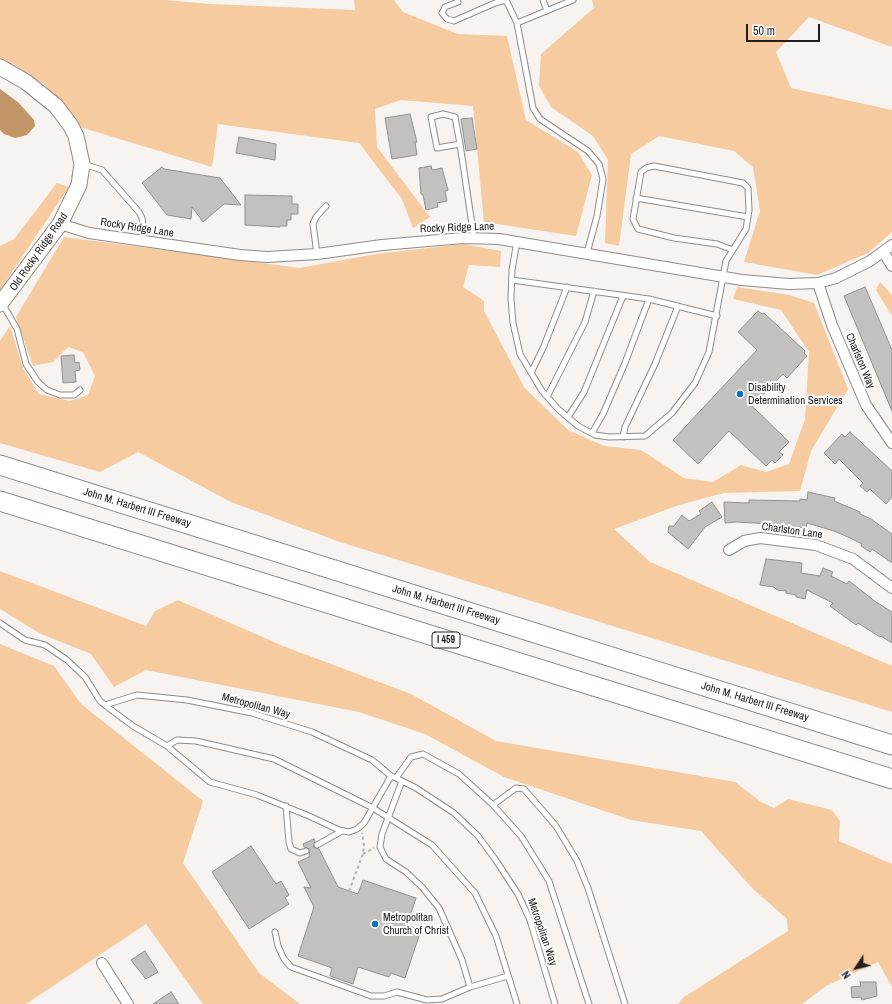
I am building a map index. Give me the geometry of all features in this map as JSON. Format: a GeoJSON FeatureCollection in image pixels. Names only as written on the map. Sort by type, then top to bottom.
{"type":"FeatureCollection","features":[{"type":"Feature","properties":{"kind":"highway","name":"John M. Harbert III Freeway"},"geometry":{"type":"LineString","coordinates":[[0,465],[892,745]]}},
{"type":"Feature","properties":{"kind":"highway","name":"I 459"},"geometry":{"type":"LineString","coordinates":[[0,501],[892,779]]}},
{"type":"Feature","properties":{"kind":"street","name":"Old Rocky Ridge Road"},"geometry":{"type":"LineString","coordinates":[[0,67],[26,82],[56,106],[71,126],[76,136],[82,164],[79,185],[60,224],[1,303]]}},
{"type":"Feature","properties":{"kind":"street","name":"Rocky Ridge Lane"},"geometry":{"type":"LineString","coordinates":[[60,224],[89,232],[240,255],[267,257],[317,254],[382,245],[474,238],[517,241],[771,283],[818,283],[836,278],[884,253],[892,245]]}},
{"type":"Feature","properties":{"kind":"street"},"geometry":{"type":"LineString","coordinates":[[884,253],[892,266]]}},
{"type":"Feature","properties":{"kind":"street","name":"Charlston Way"},"geometry":{"type":"LineString","coordinates":[[818,283],[832,325],[866,405],[892,443]]}},
{"type":"Feature","properties":{"kind":"street","name":"Charlston Lane"},"geometry":{"type":"LineString","coordinates":[[729,550],[744,541],[760,538],[816,545],[830,549],[853,559],[892,588]]}},
{"type":"Feature","properties":{"kind":"street"},"geometry":{"type":"LineString","coordinates":[[102,964],[128,1004]]}},
{"type":"Feature","properties":{"kind":"lane"},"geometry":{"type":"LineString","coordinates":[[458,2],[445,7],[442,13],[447,19],[454,20],[506,0],[517,23],[533,108],[540,119],[588,151],[598,164],[603,179],[597,216],[587,253]]}},
{"type":"Feature","properties":{"kind":"lane"},"geometry":{"type":"LineString","coordinates":[[543,0],[547,11]]}},
{"type":"Feature","properties":{"kind":"lane"},"geometry":{"type":"LineString","coordinates":[[517,23],[572,0]]}},
{"type":"Feature","properties":{"kind":"lane"},"geometry":{"type":"LineString","coordinates":[[460,144],[437,148],[431,117],[443,114],[455,117],[460,144],[474,238]]}},
{"type":"Feature","properties":{"kind":"lane"},"geometry":{"type":"LineString","coordinates":[[82,164],[102,170],[139,212],[143,225],[142,240]]}},
{"type":"Feature","properties":{"kind":"lane"},"geometry":{"type":"LineString","coordinates":[[517,241],[512,280],[513,322],[520,354],[547,397],[568,417],[578,426],[592,433],[609,437],[644,436],[672,413],[695,383],[709,352],[717,316],[726,261],[733,250],[746,229],[748,217],[748,188],[742,183],[672,168],[654,166],[646,168],[641,172],[633,219],[638,230],[674,238],[717,244],[733,250]]}},
{"type":"Feature","properties":{"kind":"lane"},"geometry":{"type":"LineString","coordinates":[[636,198],[748,217]]}},
{"type":"Feature","properties":{"kind":"lane"},"geometry":{"type":"LineString","coordinates":[[317,254],[313,224],[316,217],[326,206]]}},
{"type":"Feature","properties":{"kind":"lane"},"geometry":{"type":"LineString","coordinates":[[512,280],[649,299],[717,316]]}},
{"type":"Feature","properties":{"kind":"lane"},"geometry":{"type":"LineString","coordinates":[[531,373],[547,339],[567,287]]}},
{"type":"Feature","properties":{"kind":"lane"},"geometry":{"type":"LineString","coordinates":[[547,397],[585,322],[594,291]]}},
{"type":"Feature","properties":{"kind":"lane"},"geometry":{"type":"LineString","coordinates":[[568,417],[584,392],[623,296]]}},
{"type":"Feature","properties":{"kind":"lane"},"geometry":{"type":"LineString","coordinates":[[592,433],[603,414],[622,370],[644,316],[649,299]]}},
{"type":"Feature","properties":{"kind":"lane"},"geometry":{"type":"LineString","coordinates":[[1,303],[17,329],[26,364],[38,382],[47,390],[60,395],[74,395],[80,390]]}},
{"type":"Feature","properties":{"kind":"lane"},"geometry":{"type":"LineString","coordinates":[[623,437],[625,427],[655,364],[678,306]]}},
{"type":"Feature","properties":{"kind":"lane"},"geometry":{"type":"LineString","coordinates":[[0,623],[26,640],[45,645],[67,660],[85,677],[105,705],[133,726],[167,746],[210,782],[257,795],[342,831],[349,832],[359,827]]}},
{"type":"Feature","properties":{"kind":"lane","name":"Metropolitan Way"},"geometry":{"type":"LineString","coordinates":[[105,705],[137,696],[187,700],[252,713],[312,732],[372,760],[393,777],[416,788],[454,813],[478,836],[518,894],[530,920],[555,1004]]}},
{"type":"Feature","properties":{"kind":"lane"},"geometry":{"type":"LineString","coordinates":[[167,746],[177,740],[196,741],[274,759],[373,808],[432,845],[476,893],[496,936],[517,1004]]}},
{"type":"Feature","properties":{"kind":"lane","name":"Metropolitan Way"},"geometry":{"type":"LineString","coordinates":[[359,827],[393,777],[411,758],[423,754],[459,774],[493,805],[521,836],[549,881],[589,1004]]}},
{"type":"Feature","properties":{"kind":"lane"},"geometry":{"type":"LineString","coordinates":[[402,781],[388,817],[380,847],[386,859],[406,872],[422,887],[439,908],[462,960],[470,986]]}},
{"type":"Feature","properties":{"kind":"lane"},"geometry":{"type":"LineString","coordinates":[[493,805],[516,788],[524,789],[556,826],[577,861],[588,888],[625,1004]]}},
{"type":"Feature","properties":{"kind":"lane"},"geometry":{"type":"LineString","coordinates":[[286,806],[291,849],[300,853],[306,851]]}},
{"type":"Feature","properties":{"kind":"lane"},"geometry":{"type":"LineString","coordinates":[[317,845],[342,831]]}},
{"type":"Feature","properties":{"kind":"lane"},"geometry":{"type":"LineString","coordinates":[[275,932],[278,946],[284,959],[291,967],[371,996],[384,996],[397,992],[427,1000],[442,999],[470,986],[508,976]]}},
{"type":"Feature","properties":{"kind":"path"},"geometry":{"type":"LineString","coordinates":[[349,891],[363,854],[363,836],[359,827]]}},
{"type":"Feature","properties":{"kind":"path"},"geometry":{"type":"LineString","coordinates":[[363,854],[380,847]]}},
{"type":"Feature","properties":{"kind":"shaded area"},"geometry":{"type":"Polygon","coordinates":[[[0,0],[166,0],[210,4],[355,10],[354,0],[394,0],[403,12],[458,34],[507,36],[526,120],[578,152],[592,175],[576,236],[484,222],[473,106],[401,100],[375,109],[377,147],[430,217],[413,228],[402,199],[359,143],[218,124],[212,167],[80,127],[44,84],[0,59],[0,0]]]}},
{"type":"Feature","properties":{"kind":"shaded area"},"geometry":{"type":"Polygon","coordinates":[[[592,0],[892,0],[892,47],[809,17],[776,52],[791,88],[892,110],[892,232],[868,253],[817,275],[744,262],[760,211],[753,167],[734,151],[659,136],[631,154],[619,246],[605,243],[608,160],[593,136],[551,107],[539,86],[541,54],[594,8],[592,0]]]}},
{"type":"Feature","properties":{"kind":"shaded area"},"geometry":{"type":"Polygon","coordinates":[[[0,89],[19,103],[34,120],[35,126],[27,135],[15,138],[4,134],[0,130],[0,89]]]}},
{"type":"Feature","properties":{"kind":"shaded area"},"geometry":{"type":"Polygon","coordinates":[[[57,183],[69,187],[0,290],[0,246],[14,239],[57,183]]]}},
{"type":"Feature","properties":{"kind":"shaded area"},"geometry":{"type":"Polygon","coordinates":[[[64,237],[300,268],[376,254],[463,244],[501,251],[500,267],[469,265],[463,287],[484,301],[484,311],[524,387],[568,430],[604,446],[641,450],[684,478],[713,482],[741,465],[766,472],[789,464],[805,419],[809,352],[781,310],[733,299],[737,287],[789,295],[814,303],[848,389],[811,451],[800,491],[724,493],[679,505],[614,529],[650,562],[892,666],[892,712],[340,542],[231,502],[138,452],[100,472],[0,443],[0,341],[10,326],[23,368],[39,394],[70,401],[88,395],[95,376],[83,352],[68,347],[53,362],[33,366],[16,317],[64,237]]]}},
{"type":"Feature","properties":{"kind":"shaded area"},"geometry":{"type":"Polygon","coordinates":[[[880,282],[892,295],[892,316],[876,290],[880,282]]]}},
{"type":"Feature","properties":{"kind":"shaded area"},"geometry":{"type":"Polygon","coordinates":[[[0,571],[146,626],[155,611],[178,600],[283,646],[411,694],[496,741],[735,782],[761,802],[774,808],[788,799],[832,810],[840,821],[839,841],[892,864],[892,987],[878,962],[826,986],[802,1004],[678,1004],[684,997],[788,931],[787,919],[752,888],[701,831],[631,820],[504,777],[425,734],[359,712],[146,670],[114,687],[91,654],[39,633],[0,609],[0,571]]]}},
{"type":"Feature","properties":{"kind":"shaded area"},"geometry":{"type":"Polygon","coordinates":[[[0,644],[54,666],[81,704],[203,801],[183,863],[259,973],[300,1004],[203,1004],[146,924],[26,1004],[0,1004],[0,644]]]}},
{"type":"Feature","properties":{"kind":"building"},"geometry":{"type":"Polygon","coordinates":[[[410,114],[417,142],[415,142],[417,155],[392,159],[385,118],[410,114]]]}},
{"type":"Feature","properties":{"kind":"building"},"geometry":{"type":"Polygon","coordinates":[[[472,118],[477,149],[466,151],[461,119],[472,118]]]}},
{"type":"Feature","properties":{"kind":"building"},"geometry":{"type":"Polygon","coordinates":[[[239,137],[276,144],[275,160],[236,153],[239,137]]]}},
{"type":"Feature","properties":{"kind":"building"},"geometry":{"type":"Polygon","coordinates":[[[431,166],[432,170],[442,168],[448,190],[445,191],[447,201],[437,203],[438,207],[426,210],[423,195],[421,194],[419,168],[431,166]]]}},
{"type":"Feature","properties":{"kind":"building"},"geometry":{"type":"Polygon","coordinates":[[[162,167],[164,169],[220,178],[241,205],[224,204],[203,222],[192,207],[191,219],[167,215],[142,183],[162,167]]]}},
{"type":"Feature","properties":{"kind":"building"},"geometry":{"type":"Polygon","coordinates":[[[245,195],[292,196],[292,204],[298,204],[298,214],[291,214],[291,220],[287,220],[287,226],[245,225],[245,195]]]}},
{"type":"Feature","properties":{"kind":"building"},"geometry":{"type":"Polygon","coordinates":[[[865,287],[892,350],[892,411],[844,296],[865,287]]]}},
{"type":"Feature","properties":{"kind":"building","name":"Disability Determination Services"},"geometry":{"type":"Polygon","coordinates":[[[758,311],[762,314],[764,313],[805,351],[804,353],[807,356],[787,378],[783,374],[752,406],[789,442],[779,452],[783,455],[775,463],[772,460],[766,466],[729,431],[698,464],[673,440],[757,350],[738,332],[758,311]]]}},
{"type":"Feature","properties":{"kind":"building"},"geometry":{"type":"Polygon","coordinates":[[[74,355],[75,363],[79,362],[80,370],[75,371],[76,382],[63,383],[61,356],[74,355]]]}},
{"type":"Feature","properties":{"kind":"building"},"geometry":{"type":"Polygon","coordinates":[[[850,432],[892,471],[892,497],[886,504],[870,489],[867,492],[860,486],[863,483],[839,459],[835,464],[824,453],[842,434],[845,437],[850,432]]]}},
{"type":"Feature","properties":{"kind":"building"},"geometry":{"type":"Polygon","coordinates":[[[808,492],[835,498],[834,501],[860,512],[860,514],[871,519],[892,534],[892,563],[872,549],[870,552],[861,546],[862,544],[850,538],[834,531],[807,523],[806,528],[771,524],[737,522],[725,523],[724,502],[749,503],[749,500],[800,501],[800,499],[807,500],[808,492]]]}},
{"type":"Feature","properties":{"kind":"building"},"geometry":{"type":"Polygon","coordinates":[[[712,502],[722,517],[705,527],[688,549],[668,532],[669,526],[674,526],[682,515],[689,521],[701,514],[699,511],[712,502]]]}},
{"type":"Feature","properties":{"kind":"building"},"geometry":{"type":"Polygon","coordinates":[[[766,559],[802,563],[801,573],[820,576],[823,568],[833,572],[831,576],[847,584],[849,581],[876,602],[892,612],[892,643],[858,623],[856,625],[830,606],[833,603],[807,590],[805,599],[786,593],[786,591],[777,590],[774,587],[760,585],[766,559]]]}},
{"type":"Feature","properties":{"kind":"building"},"geometry":{"type":"Polygon","coordinates":[[[314,839],[315,841],[313,847],[319,849],[338,887],[358,894],[363,880],[416,898],[407,925],[421,930],[405,978],[391,973],[389,977],[358,967],[353,984],[330,976],[332,968],[298,956],[314,907],[304,887],[311,888],[298,862],[309,857],[310,849],[304,847],[303,844],[314,839]]]}},
{"type":"Feature","properties":{"kind":"building"},"geometry":{"type":"Polygon","coordinates":[[[251,846],[276,884],[281,881],[289,895],[285,898],[289,904],[249,929],[212,872],[251,846]]]}},
{"type":"Feature","properties":{"kind":"building"},"geometry":{"type":"Polygon","coordinates":[[[145,951],[158,972],[146,979],[131,960],[145,951]]]}},
{"type":"Feature","properties":{"kind":"building"},"geometry":{"type":"Polygon","coordinates":[[[860,982],[876,982],[877,996],[862,1000],[861,997],[852,998],[851,987],[861,986],[860,982]]]}},
{"type":"Feature","properties":{"kind":"building"},"geometry":{"type":"Polygon","coordinates":[[[171,992],[179,1004],[153,1004],[171,992]]]}},
{"type":"Feature","properties":{"kind":"place","name":"Disability Determination Services"},"geometry":{"type":"Point","coordinates":[740,394]}},
{"type":"Feature","properties":{"kind":"place","name":"Metropolitan Church of Christ"},"geometry":{"type":"Point","coordinates":[375,924]}}]}
